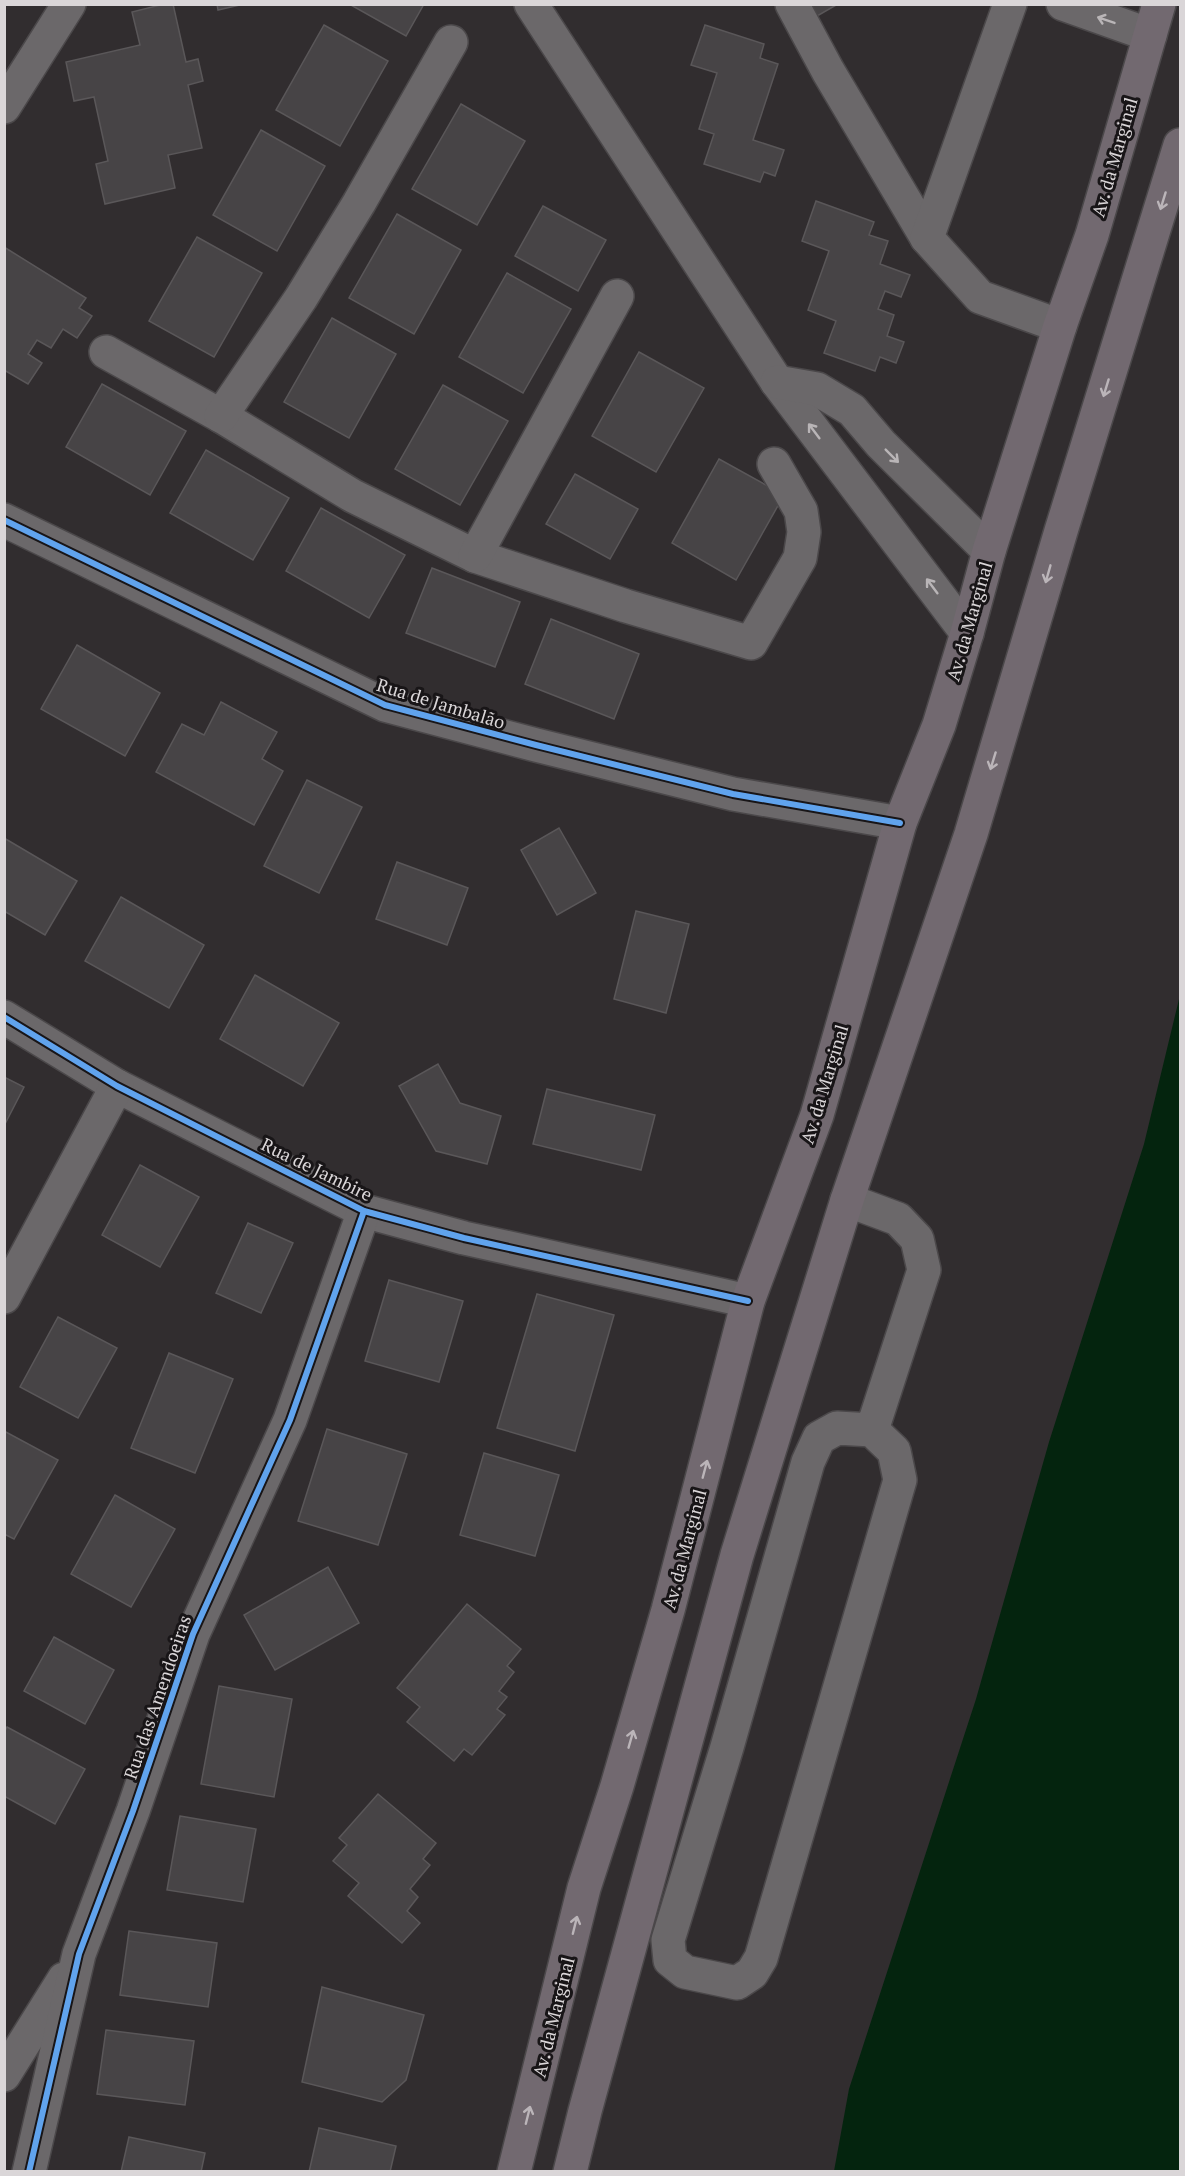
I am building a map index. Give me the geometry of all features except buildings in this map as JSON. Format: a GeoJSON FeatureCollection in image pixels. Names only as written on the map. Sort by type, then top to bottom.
{"type":"FeatureCollection","features":[{"type":"Feature","properties":{"kind":"main road","name":"Av. da Marginal"},"geometry":{"type":"LineString","coordinates":[[514,2172],[584,1888],[617,1786],[668,1610],[748,1301],[817,1115],[900,823],[939,725],[989,551],[1060,326],[1092,236],[1154,20]]}},
{"type":"Feature","properties":{"kind":"main road"},"geometry":{"type":"LineString","coordinates":[[570,2172],[737,1555],[847,1200],[971,834],[1061,531],[1180,145]]}},
{"type":"Feature","properties":{"kind":"street"},"geometry":{"type":"LineString","coordinates":[[4,107],[69,4]]}},
{"type":"Feature","properties":{"kind":"street"},"geometry":{"type":"LineString","coordinates":[[531,4],[777,382],[967,633]]}},
{"type":"Feature","properties":{"kind":"street"},"geometry":{"type":"LineString","coordinates":[[792,4],[927,238],[980,297],[1060,326]]}},
{"type":"Feature","properties":{"kind":"street"},"geometry":{"type":"LineString","coordinates":[[927,238],[1010,4]]}},
{"type":"Feature","properties":{"kind":"street"},"geometry":{"type":"LineString","coordinates":[[1063,4],[1154,20]]}},
{"type":"Feature","properties":{"kind":"street"},"geometry":{"type":"LineString","coordinates":[[221,416],[301,298],[452,42]]}},
{"type":"Feature","properties":{"kind":"street"},"geometry":{"type":"LineString","coordinates":[[475,556],[617,296]]}},
{"type":"Feature","properties":{"kind":"street"},"geometry":{"type":"LineString","coordinates":[[106,352],[221,416],[353,496],[475,556],[751,644],[800,558],[804,532],[801,511],[774,464]]}},
{"type":"Feature","properties":{"kind":"street"},"geometry":{"type":"LineString","coordinates":[[777,382],[817,389],[852,410],[881,444],[989,551]]}},
{"type":"Feature","properties":{"kind":"street","name":"Rua de Jambalão"},"geometry":{"type":"LineString","coordinates":[[4,520],[385,705],[536,746],[733,794],[900,823]]}},
{"type":"Feature","properties":{"kind":"street","name":"Rua de Jambire"},"geometry":{"type":"LineString","coordinates":[[4,1017],[117,1086],[364,1211],[464,1238],[748,1301]]}},
{"type":"Feature","properties":{"kind":"street"},"geometry":{"type":"LineString","coordinates":[[4,1297],[117,1086]]}},
{"type":"Feature","properties":{"kind":"street"},"geometry":{"type":"LineString","coordinates":[[847,1200],[898,1219],[917,1239],[924,1270],[873,1430]]}},
{"type":"Feature","properties":{"kind":"street","name":"Rua das Amendoeiras"},"geometry":{"type":"LineString","coordinates":[[29,2172],[80,1954],[133,1811],[193,1634],[290,1420],[364,1211]]}},
{"type":"Feature","properties":{"kind":"street"},"geometry":{"type":"LineString","coordinates":[[837,1428],[873,1430],[894,1451],[900,1480],[761,1958],[752,1973],[736,1983],[685,1972],[670,1960],[668,1940],[727,1747],[808,1462],[819,1438],[837,1428]]}},
{"type":"Feature","properties":{"kind":"street"},"geometry":{"type":"LineString","coordinates":[[4,2075],[80,1954]]}},
{"type":"Feature","properties":{"kind":"shaded area"},"geometry":{"type":"Polygon","coordinates":[[[1180,995],[1180,2171],[834,2171],[849,2089],[976,1699],[1049,1442],[1144,1144],[1180,995]]]}},
{"type":"Feature","properties":{"kind":"cycle path"},"geometry":{"type":"LineString","coordinates":[[4,520],[385,705],[733,794],[900,823]]}},
{"type":"Feature","properties":{"kind":"cycle path"},"geometry":{"type":"LineString","coordinates":[[4,1017],[117,1086],[364,1211],[464,1238],[748,1301]]}},
{"type":"Feature","properties":{"kind":"cycle path"},"geometry":{"type":"LineString","coordinates":[[29,2172],[79,1954],[133,1811],[193,1634],[290,1420],[364,1211]]}}]}
